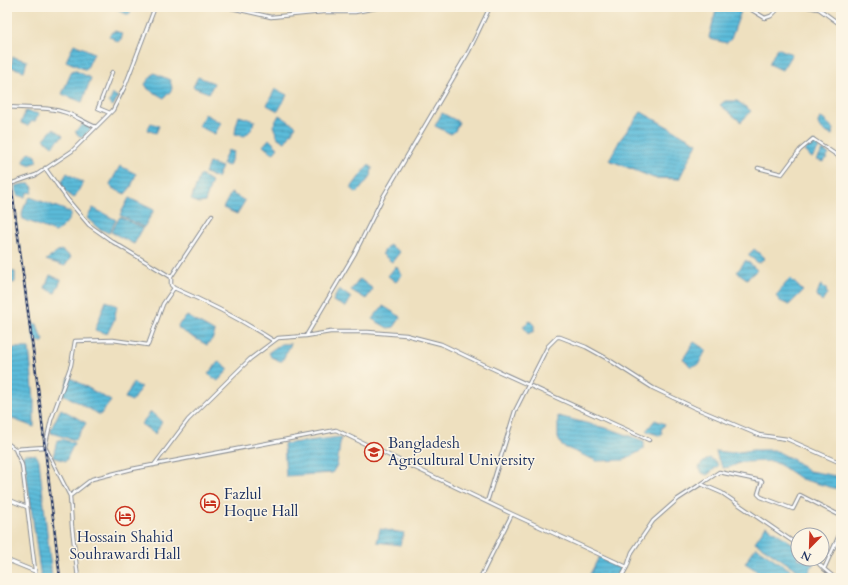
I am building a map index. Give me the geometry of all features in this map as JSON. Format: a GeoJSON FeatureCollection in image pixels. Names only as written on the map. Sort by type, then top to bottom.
{"type":"FeatureCollection","features":[{"type":"Feature","properties":{"kind":"street"},"geometry":{"type":"LineString","coordinates":[[7,185],[36,175],[72,151],[110,113],[125,86],[155,7]]}},
{"type":"Feature","properties":{"kind":"street"},"geometry":{"type":"LineString","coordinates":[[227,7],[272,17],[324,12],[355,12],[381,7]]}},
{"type":"Feature","properties":{"kind":"street"},"geometry":{"type":"LineString","coordinates":[[306,336],[355,253],[383,197],[469,51],[490,7]]}},
{"type":"Feature","properties":{"kind":"street"},"geometry":{"type":"LineString","coordinates":[[747,7],[765,18],[771,16],[780,7]]}},
{"type":"Feature","properties":{"kind":"street"},"geometry":{"type":"LineString","coordinates":[[808,7],[820,9],[841,25]]}},
{"type":"Feature","properties":{"kind":"street"},"geometry":{"type":"LineString","coordinates":[[110,113],[98,108],[112,72]]}},
{"type":"Feature","properties":{"kind":"street"},"geometry":{"type":"LineString","coordinates":[[7,107],[34,107],[55,110],[66,113],[96,127]]}},
{"type":"Feature","properties":{"kind":"street"},"geometry":{"type":"LineString","coordinates":[[758,168],[782,174],[800,150],[813,138],[841,158]]}},
{"type":"Feature","properties":{"kind":"street"},"geometry":{"type":"LineString","coordinates":[[45,168],[68,200],[89,225],[118,246],[171,277]]}},
{"type":"Feature","properties":{"kind":"street"},"geometry":{"type":"LineString","coordinates":[[212,215],[171,277],[171,285],[174,288],[204,301],[248,324],[274,341]]}},
{"type":"Feature","properties":{"kind":"street"},"geometry":{"type":"LineString","coordinates":[[78,578],[70,496],[45,447],[51,420],[70,365],[75,341],[113,340],[148,345],[163,304],[174,288]]}},
{"type":"Feature","properties":{"kind":"street"},"geometry":{"type":"LineString","coordinates":[[153,465],[188,420],[250,359],[278,338],[306,336],[330,332],[368,332],[406,335],[441,344],[648,440]]}},
{"type":"Feature","properties":{"kind":"street"},"geometry":{"type":"LineString","coordinates":[[487,502],[515,411],[548,346],[554,339],[560,337],[586,347],[653,388],[695,408],[759,435],[787,438],[841,463]]}},
{"type":"Feature","properties":{"kind":"street"},"geometry":{"type":"LineString","coordinates":[[70,496],[92,479],[153,465],[336,430],[627,567]]}},
{"type":"Feature","properties":{"kind":"street"},"geometry":{"type":"LineString","coordinates":[[7,443],[15,449],[22,465],[36,578]]}},
{"type":"Feature","properties":{"kind":"street"},"geometry":{"type":"LineString","coordinates":[[15,449],[45,447]]}},
{"type":"Feature","properties":{"kind":"street"},"geometry":{"type":"LineString","coordinates":[[621,578],[627,567],[632,552],[653,522],[678,499],[719,472],[762,481],[758,494],[761,497],[793,509],[800,495],[841,516]]}},
{"type":"Feature","properties":{"kind":"street"},"geometry":{"type":"LineString","coordinates":[[701,484],[722,492],[790,539]]}},
{"type":"Feature","properties":{"kind":"street"},"geometry":{"type":"LineString","coordinates":[[7,499],[27,507]]}},
{"type":"Feature","properties":{"kind":"street"},"geometry":{"type":"LineString","coordinates":[[480,578],[512,514]]}},
{"type":"Feature","properties":{"kind":"street"},"geometry":{"type":"LineString","coordinates":[[835,578],[824,569],[841,531]]}},
{"type":"Feature","properties":{"kind":"street"},"geometry":{"type":"LineString","coordinates":[[7,560],[35,572]]}},
{"type":"Feature","properties":{"kind":"water"},"geometry":{"type":"Polygon","coordinates":[[[120,7],[132,9],[129,15],[119,11],[120,7]]]}},
{"type":"Feature","properties":{"kind":"water"},"geometry":{"type":"Polygon","coordinates":[[[717,7],[734,7],[741,11],[731,39],[727,43],[710,39],[709,37],[717,7]]]}},
{"type":"Feature","properties":{"kind":"water"},"geometry":{"type":"Polygon","coordinates":[[[115,31],[121,33],[122,38],[118,42],[109,36],[115,31]]]}},
{"type":"Feature","properties":{"kind":"water"},"geometry":{"type":"Polygon","coordinates":[[[74,44],[94,53],[86,70],[66,61],[74,44]]]}},
{"type":"Feature","properties":{"kind":"water"},"geometry":{"type":"Polygon","coordinates":[[[777,48],[792,54],[782,70],[769,64],[777,48]]]}},
{"type":"Feature","properties":{"kind":"water"},"geometry":{"type":"Polygon","coordinates":[[[13,57],[27,61],[24,71],[11,67],[13,57]]]}},
{"type":"Feature","properties":{"kind":"water"},"geometry":{"type":"Polygon","coordinates":[[[74,70],[91,78],[82,102],[62,94],[72,71],[74,70]]]}},
{"type":"Feature","properties":{"kind":"water"},"geometry":{"type":"Polygon","coordinates":[[[154,73],[170,80],[172,88],[164,98],[148,89],[145,84],[154,73]]]}},
{"type":"Feature","properties":{"kind":"water"},"geometry":{"type":"Polygon","coordinates":[[[198,77],[214,83],[209,93],[193,87],[198,77]]]}},
{"type":"Feature","properties":{"kind":"water"},"geometry":{"type":"Polygon","coordinates":[[[275,89],[287,95],[278,111],[267,105],[275,89]]]}},
{"type":"Feature","properties":{"kind":"water"},"geometry":{"type":"Polygon","coordinates":[[[113,94],[118,97],[113,106],[109,103],[113,94]]]}},
{"type":"Feature","properties":{"kind":"water"},"geometry":{"type":"Polygon","coordinates":[[[725,101],[737,101],[751,111],[741,122],[720,105],[725,101]]]}},
{"type":"Feature","properties":{"kind":"water"},"geometry":{"type":"Polygon","coordinates":[[[26,111],[39,114],[35,121],[32,121],[28,126],[21,123],[26,111]]]}},
{"type":"Feature","properties":{"kind":"water"},"geometry":{"type":"Polygon","coordinates":[[[641,112],[697,143],[679,179],[654,178],[609,160],[620,140],[641,112]]]}},
{"type":"Feature","properties":{"kind":"water"},"geometry":{"type":"Polygon","coordinates":[[[442,113],[459,122],[455,131],[451,134],[435,126],[442,113]]]}},
{"type":"Feature","properties":{"kind":"water"},"geometry":{"type":"Polygon","coordinates":[[[205,114],[221,123],[215,134],[198,126],[205,114]]]}},
{"type":"Feature","properties":{"kind":"water"},"geometry":{"type":"Polygon","coordinates":[[[279,115],[296,126],[285,142],[278,138],[273,126],[279,115]]]}},
{"type":"Feature","properties":{"kind":"water"},"geometry":{"type":"Polygon","coordinates":[[[239,116],[255,121],[251,130],[245,136],[235,134],[239,116]]]}},
{"type":"Feature","properties":{"kind":"water"},"geometry":{"type":"Polygon","coordinates":[[[820,118],[834,129],[832,135],[825,132],[819,126],[818,122],[820,118]]]}},
{"type":"Feature","properties":{"kind":"water"},"geometry":{"type":"Polygon","coordinates":[[[151,123],[159,126],[156,133],[147,130],[151,123]]]}},
{"type":"Feature","properties":{"kind":"water"},"geometry":{"type":"Polygon","coordinates":[[[83,124],[91,129],[82,138],[75,132],[83,124]]]}},
{"type":"Feature","properties":{"kind":"water"},"geometry":{"type":"Polygon","coordinates":[[[53,129],[63,136],[52,146],[44,139],[53,129]]]}},
{"type":"Feature","properties":{"kind":"water"},"geometry":{"type":"Polygon","coordinates":[[[269,139],[278,148],[273,154],[263,146],[269,139]]]}},
{"type":"Feature","properties":{"kind":"water"},"geometry":{"type":"Polygon","coordinates":[[[814,141],[820,147],[812,158],[804,151],[814,141]]]}},
{"type":"Feature","properties":{"kind":"water"},"geometry":{"type":"Polygon","coordinates":[[[228,150],[234,152],[229,166],[222,164],[228,150]]]}},
{"type":"Feature","properties":{"kind":"water"},"geometry":{"type":"Polygon","coordinates":[[[823,150],[829,154],[824,162],[817,160],[823,150]]]}},
{"type":"Feature","properties":{"kind":"water"},"geometry":{"type":"Polygon","coordinates":[[[30,152],[36,156],[37,159],[36,162],[30,165],[24,162],[25,158],[30,152]]]}},
{"type":"Feature","properties":{"kind":"water"},"geometry":{"type":"Polygon","coordinates":[[[209,163],[222,167],[217,178],[205,173],[209,163]]]}},
{"type":"Feature","properties":{"kind":"water"},"geometry":{"type":"Polygon","coordinates":[[[368,165],[372,167],[371,176],[357,193],[351,188],[368,165]]]}},
{"type":"Feature","properties":{"kind":"water"},"geometry":{"type":"Polygon","coordinates":[[[120,166],[136,174],[131,187],[125,194],[112,188],[110,184],[120,166]]]}},
{"type":"Feature","properties":{"kind":"water"},"geometry":{"type":"Polygon","coordinates":[[[67,173],[83,183],[74,198],[63,190],[60,185],[67,173]]]}},
{"type":"Feature","properties":{"kind":"water"},"geometry":{"type":"Polygon","coordinates":[[[200,175],[212,181],[205,202],[199,203],[191,200],[200,175]]]}},
{"type":"Feature","properties":{"kind":"water"},"geometry":{"type":"Polygon","coordinates":[[[30,184],[33,187],[32,193],[28,192],[25,197],[17,195],[15,186],[30,184]]]}},
{"type":"Feature","properties":{"kind":"water"},"geometry":{"type":"Polygon","coordinates":[[[231,193],[245,201],[237,214],[223,208],[231,193]]]}},
{"type":"Feature","properties":{"kind":"water"},"geometry":{"type":"Polygon","coordinates":[[[30,197],[70,212],[69,218],[63,227],[55,232],[23,219],[23,211],[30,197]]]}},
{"type":"Feature","properties":{"kind":"water"},"geometry":{"type":"Polygon","coordinates":[[[129,198],[154,210],[144,227],[120,215],[129,198]]]}},
{"type":"Feature","properties":{"kind":"water"},"geometry":{"type":"Polygon","coordinates":[[[93,208],[116,220],[109,233],[98,228],[87,218],[93,208]]]}},
{"type":"Feature","properties":{"kind":"water"},"geometry":{"type":"Polygon","coordinates":[[[120,217],[143,228],[134,244],[111,232],[120,217]]]}},
{"type":"Feature","properties":{"kind":"water"},"geometry":{"type":"Polygon","coordinates":[[[389,245],[400,252],[392,262],[382,254],[389,245]]]}},
{"type":"Feature","properties":{"kind":"water"},"geometry":{"type":"Polygon","coordinates":[[[754,249],[765,258],[758,263],[748,255],[754,249]]]}},
{"type":"Feature","properties":{"kind":"water"},"geometry":{"type":"Polygon","coordinates":[[[61,250],[71,257],[65,266],[46,260],[61,250]]]}},
{"type":"Feature","properties":{"kind":"water"},"geometry":{"type":"Polygon","coordinates":[[[746,260],[757,270],[747,279],[737,272],[746,260]]]}},
{"type":"Feature","properties":{"kind":"water"},"geometry":{"type":"Polygon","coordinates":[[[396,266],[402,275],[396,282],[388,276],[396,266]]]}},
{"type":"Feature","properties":{"kind":"water"},"geometry":{"type":"Polygon","coordinates":[[[7,269],[15,272],[14,283],[7,282],[7,269]]]}},
{"type":"Feature","properties":{"kind":"water"},"geometry":{"type":"Polygon","coordinates":[[[50,275],[61,280],[55,293],[45,288],[50,275]]]}},
{"type":"Feature","properties":{"kind":"water"},"geometry":{"type":"Polygon","coordinates":[[[790,278],[803,291],[789,305],[780,301],[776,296],[790,278]]]}},
{"type":"Feature","properties":{"kind":"water"},"geometry":{"type":"Polygon","coordinates":[[[360,279],[373,289],[366,299],[351,290],[360,279]]]}},
{"type":"Feature","properties":{"kind":"water"},"geometry":{"type":"Polygon","coordinates":[[[822,285],[826,289],[827,294],[822,302],[818,298],[817,294],[820,286],[822,285]]]}},
{"type":"Feature","properties":{"kind":"water"},"geometry":{"type":"Polygon","coordinates":[[[339,289],[351,298],[346,307],[333,301],[339,289]]]}},
{"type":"Feature","properties":{"kind":"water"},"geometry":{"type":"Polygon","coordinates":[[[106,301],[117,306],[114,320],[107,334],[95,330],[106,301]]]}},
{"type":"Feature","properties":{"kind":"water"},"geometry":{"type":"Polygon","coordinates":[[[383,306],[401,317],[394,327],[388,328],[372,319],[383,306]]]}},
{"type":"Feature","properties":{"kind":"water"},"geometry":{"type":"Polygon","coordinates":[[[187,316],[215,332],[213,338],[207,345],[179,329],[178,325],[187,316]]]}},
{"type":"Feature","properties":{"kind":"water"},"geometry":{"type":"Polygon","coordinates":[[[530,321],[534,325],[534,331],[528,334],[523,326],[530,321]]]}},
{"type":"Feature","properties":{"kind":"water"},"geometry":{"type":"Polygon","coordinates":[[[32,324],[37,324],[40,334],[44,339],[43,342],[34,341],[32,324]]]}},
{"type":"Feature","properties":{"kind":"water"},"geometry":{"type":"Polygon","coordinates":[[[694,342],[706,350],[698,365],[690,366],[683,359],[694,342]]]}},
{"type":"Feature","properties":{"kind":"water"},"geometry":{"type":"Polygon","coordinates":[[[281,344],[291,344],[282,361],[280,361],[271,357],[269,352],[281,344]]]}},
{"type":"Feature","properties":{"kind":"water"},"geometry":{"type":"Polygon","coordinates":[[[13,348],[29,348],[34,400],[34,427],[7,417],[7,381],[13,348]]]}},
{"type":"Feature","properties":{"kind":"water"},"geometry":{"type":"Polygon","coordinates":[[[219,361],[229,369],[218,381],[208,374],[219,361]]]}},
{"type":"Feature","properties":{"kind":"water"},"geometry":{"type":"Polygon","coordinates":[[[69,377],[111,401],[100,415],[63,394],[69,377]]]}},
{"type":"Feature","properties":{"kind":"water"},"geometry":{"type":"Polygon","coordinates":[[[133,383],[141,387],[132,401],[125,398],[133,383]]]}},
{"type":"Feature","properties":{"kind":"water"},"geometry":{"type":"Polygon","coordinates":[[[61,409],[86,423],[74,440],[51,433],[51,429],[61,409]]]}},
{"type":"Feature","properties":{"kind":"water"},"geometry":{"type":"Polygon","coordinates":[[[151,412],[162,422],[155,434],[141,424],[151,412]]]}},
{"type":"Feature","properties":{"kind":"water"},"geometry":{"type":"Polygon","coordinates":[[[558,416],[613,430],[644,441],[644,449],[624,460],[597,461],[562,446],[558,438],[558,416]]]}},
{"type":"Feature","properties":{"kind":"water"},"geometry":{"type":"Polygon","coordinates":[[[655,420],[665,424],[661,430],[661,436],[646,431],[655,420]]]}},
{"type":"Feature","properties":{"kind":"water"},"geometry":{"type":"Polygon","coordinates":[[[341,437],[337,465],[332,473],[286,476],[284,444],[341,437]]]}},
{"type":"Feature","properties":{"kind":"water"},"geometry":{"type":"Polygon","coordinates":[[[62,439],[74,443],[66,461],[53,457],[57,441],[62,439]]]}},
{"type":"Feature","properties":{"kind":"water"},"geometry":{"type":"Polygon","coordinates":[[[753,450],[774,450],[794,460],[809,471],[841,477],[841,490],[801,479],[772,461],[742,462],[723,468],[716,451],[732,453],[753,450]]]}},
{"type":"Feature","properties":{"kind":"water"},"geometry":{"type":"Polygon","coordinates":[[[25,454],[36,455],[39,460],[52,578],[41,578],[26,470],[23,461],[23,456],[25,454]]]}},
{"type":"Feature","properties":{"kind":"water"},"geometry":{"type":"Polygon","coordinates":[[[709,458],[716,462],[718,466],[707,475],[702,473],[699,468],[701,464],[709,458]]]}},
{"type":"Feature","properties":{"kind":"water"},"geometry":{"type":"Polygon","coordinates":[[[766,526],[790,542],[790,565],[755,542],[766,526]]]}},
{"type":"Feature","properties":{"kind":"water"},"geometry":{"type":"Polygon","coordinates":[[[380,529],[404,533],[400,545],[377,542],[380,529]]]}},
{"type":"Feature","properties":{"kind":"water"},"geometry":{"type":"Polygon","coordinates":[[[756,547],[802,578],[768,578],[745,563],[756,547]]]}},
{"type":"Feature","properties":{"kind":"water"},"geometry":{"type":"Polygon","coordinates":[[[599,557],[621,569],[616,578],[588,578],[599,557]]]}},
{"type":"Feature","properties":{"kind":"water"},"geometry":{"type":"Polygon","coordinates":[[[792,567],[812,567],[806,576],[792,567]]]}},
{"type":"Feature","properties":{"kind":"railway"},"geometry":{"type":"LineString","coordinates":[[7,152],[38,388],[60,578]]}},
{"type":"Feature","properties":{"kind":"place","name":"Bangladesh Agricultural University"},"geometry":{"type":"Point","coordinates":[374,452]}},
{"type":"Feature","properties":{"kind":"place","name":"Fazlul Hoque Hall"},"geometry":{"type":"Point","coordinates":[210,503]}},
{"type":"Feature","properties":{"kind":"place","name":"Hossain Shahid Souhrawardi Hall"},"geometry":{"type":"Point","coordinates":[125,516]}}]}
